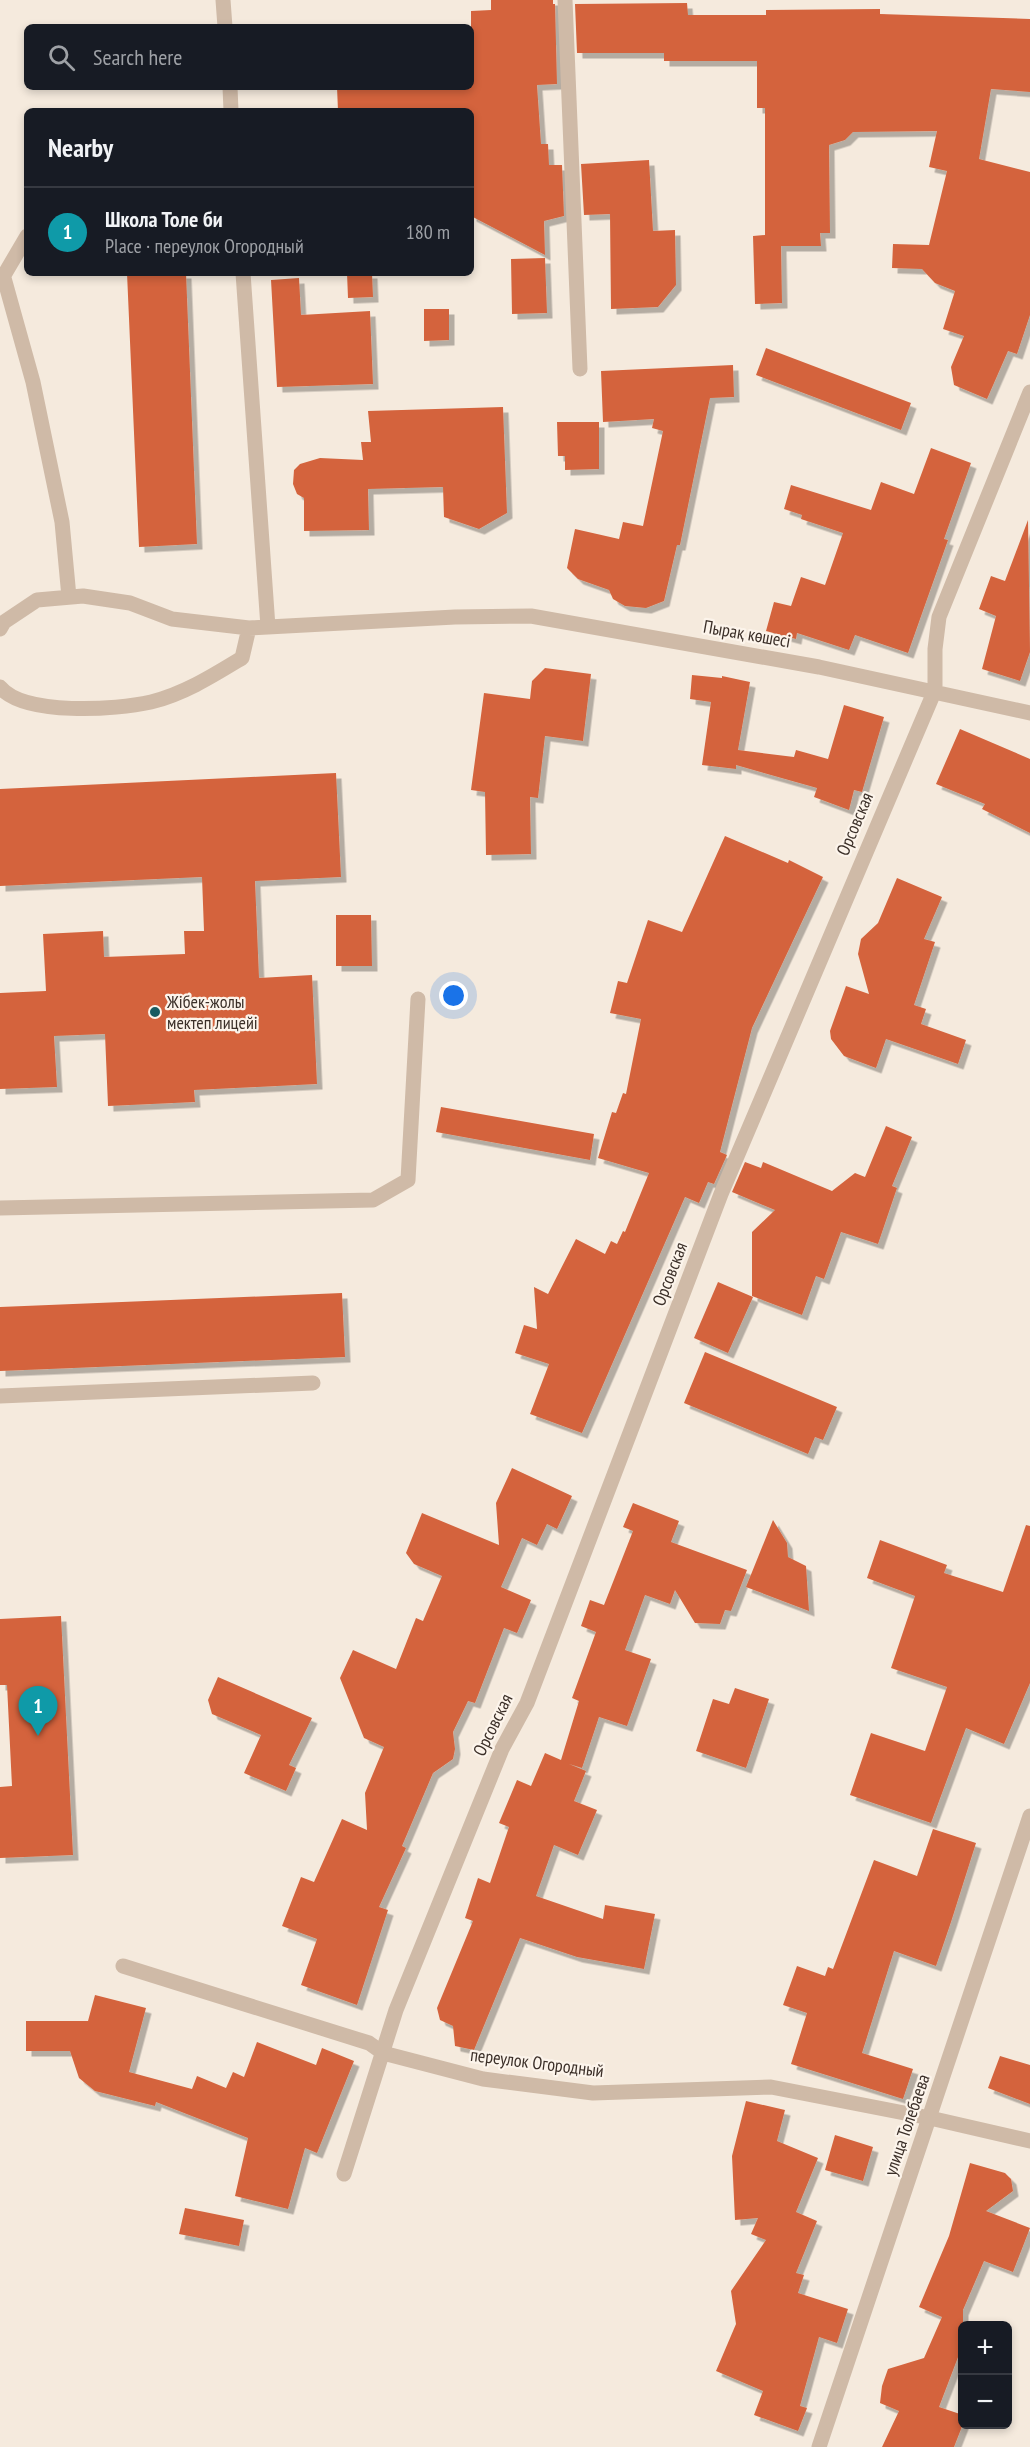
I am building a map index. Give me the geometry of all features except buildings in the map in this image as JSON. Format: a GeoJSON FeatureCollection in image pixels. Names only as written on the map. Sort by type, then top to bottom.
{"type":"FeatureCollection","features":[{"type":"Feature","properties":{"kind":"street"},"geometry":{"type":"LineString","coordinates":[[223,0],[225,24]]}},
{"type":"Feature","properties":{"kind":"street"},"geometry":{"type":"LineString","coordinates":[[565,0],[580,369]]}},
{"type":"Feature","properties":{"kind":"street"},"geometry":{"type":"LineString","coordinates":[[230,90],[231,108]]}},
{"type":"Feature","properties":{"kind":"street"},"geometry":{"type":"LineString","coordinates":[[24,242],[2,280],[33,382],[62,522],[69,597]]}},
{"type":"Feature","properties":{"kind":"street"},"geometry":{"type":"LineString","coordinates":[[243,276],[268,627]]}},
{"type":"Feature","properties":{"kind":"street","name":"Орсовская"},"geometry":{"type":"LineString","coordinates":[[344,2174],[396,2010],[497,1760],[526,1703],[721,1194],[935,690],[935,649],[939,617],[1030,392]]}},
{"type":"Feature","properties":{"kind":"street","name":"Пырақ көшесі"},"geometry":{"type":"LineString","coordinates":[[0,629],[4,622],[37,600],[83,596],[130,603],[172,619],[249,628],[455,617],[531,616],[819,667],[935,690],[1030,713]]}},
{"type":"Feature","properties":{"kind":"street"},"geometry":{"type":"LineString","coordinates":[[0,687],[6,695],[34,705],[90,708],[151,702],[200,683],[242,658],[249,628]]}},
{"type":"Feature","properties":{"kind":"street"},"geometry":{"type":"LineString","coordinates":[[0,1208],[373,1200],[408,1180],[418,999]]}},
{"type":"Feature","properties":{"kind":"street"},"geometry":{"type":"LineString","coordinates":[[0,1396],[313,1383]]}},
{"type":"Feature","properties":{"kind":"street","name":"улица Толебаева"},"geometry":{"type":"LineString","coordinates":[[819,2447],[1030,1816]]}},
{"type":"Feature","properties":{"kind":"street","name":"переулок Огородный"},"geometry":{"type":"LineString","coordinates":[[123,1966],[369,2043],[383,2053],[483,2079],[582,2091],[771,2087],[930,2118],[1030,2141]]}},
{"type":"Feature","properties":{"kind":"place","name":"Жібек-жолы мектеп лицейі"},"geometry":{"type":"Point","coordinates":[155,1012]}},
{"type":"Feature","properties":{"kind":"place","name":"Школа Толе би"},"geometry":{"type":"Point","coordinates":[38,1736]}}]}
